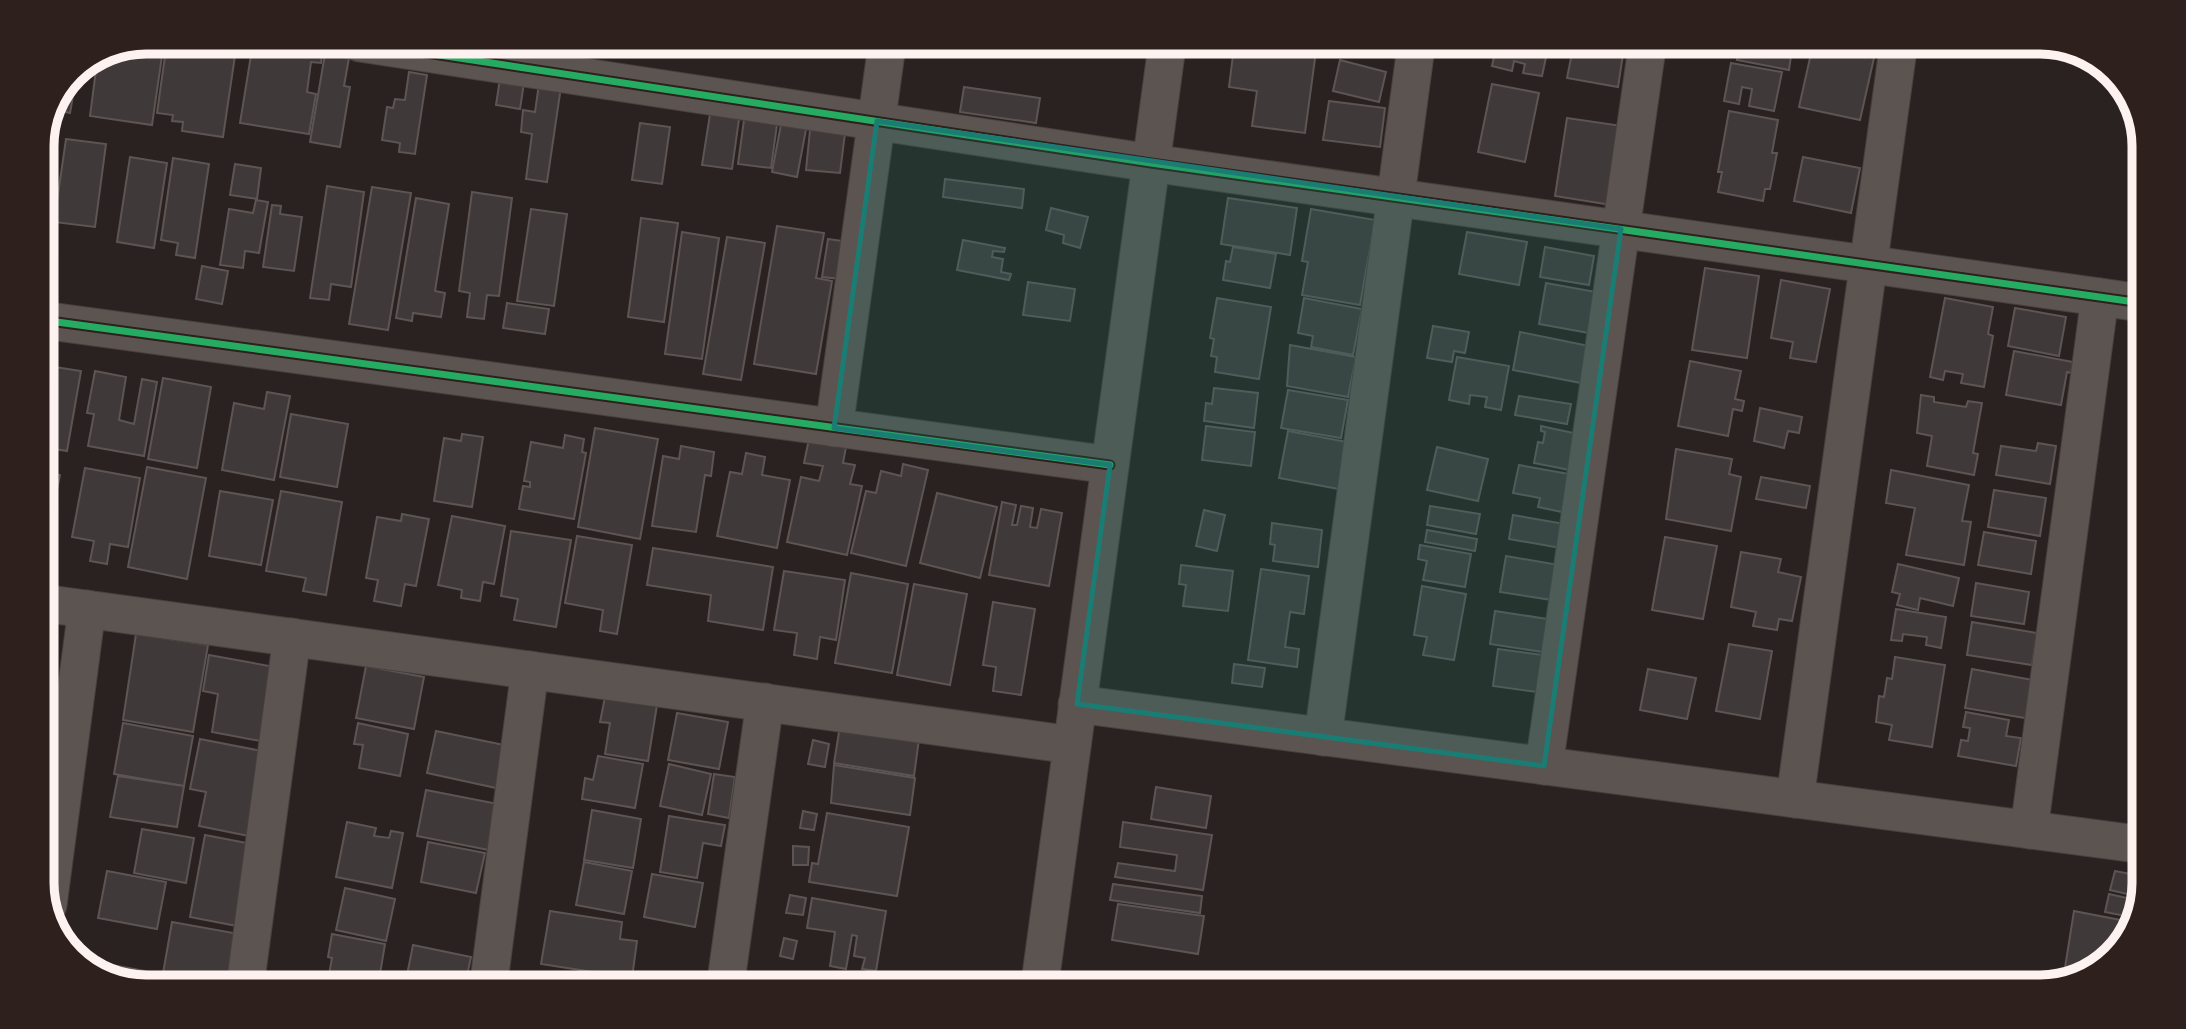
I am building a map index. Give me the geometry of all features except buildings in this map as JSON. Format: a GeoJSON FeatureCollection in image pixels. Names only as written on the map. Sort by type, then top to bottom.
{"type":"FeatureCollection","features":[{"type":"Feature","properties":{"kind":"street"},"geometry":{"type":"LineString","coordinates":[[433,54],[1151,163],[2132,302]]}},
{"type":"Feature","properties":{"kind":"street"},"geometry":{"type":"LineString","coordinates":[[834,428],[886,54]]}},
{"type":"Feature","properties":{"kind":"street"},"geometry":{"type":"LineString","coordinates":[[1041,975],[1166,54]]}},
{"type":"Feature","properties":{"kind":"street"},"geometry":{"type":"LineString","coordinates":[[1323,737],[1415,54]]}},
{"type":"Feature","properties":{"kind":"street"},"geometry":{"type":"LineString","coordinates":[[1544,766],[1646,54]]}},
{"type":"Feature","properties":{"kind":"street"},"geometry":{"type":"LineString","coordinates":[[1795,799],[1897,54]]}},
{"type":"Feature","properties":{"kind":"street"},"geometry":{"type":"LineString","coordinates":[[2029,830],[2100,297]]}},
{"type":"Feature","properties":{"kind":"street"},"geometry":{"type":"LineString","coordinates":[[54,322],[1110,465]]}},
{"type":"Feature","properties":{"kind":"street"},"geometry":{"type":"LineString","coordinates":[[54,605],[1072,745]]}},
{"type":"Feature","properties":{"kind":"street"},"geometry":{"type":"LineString","coordinates":[[54,861],[88,609]]}},
{"type":"Feature","properties":{"kind":"street"},"geometry":{"type":"LineString","coordinates":[[247,975],[292,637]]}},
{"type":"Feature","properties":{"kind":"street"},"geometry":{"type":"LineString","coordinates":[[490,975],[530,670]]}},
{"type":"Feature","properties":{"kind":"street"},"geometry":{"type":"LineString","coordinates":[[727,975],[765,702]]}},
{"type":"Feature","properties":{"kind":"street"},"geometry":{"type":"LineString","coordinates":[[1077,704],[2132,843]]}},
{"type":"Feature","properties":{"kind":"highlighted area"},"geometry":{"type":"Polygon","coordinates":[[[877,121],[1621,229],[1544,766],[1077,704],[1110,465],[834,428],[877,121]]]}},
{"type":"Feature","properties":{"kind":"cycle path"},"geometry":{"type":"LineString","coordinates":[[433,54],[1151,163],[2132,302]]}},
{"type":"Feature","properties":{"kind":"cycle path"},"geometry":{"type":"LineString","coordinates":[[54,322],[1110,465]]}}]}
